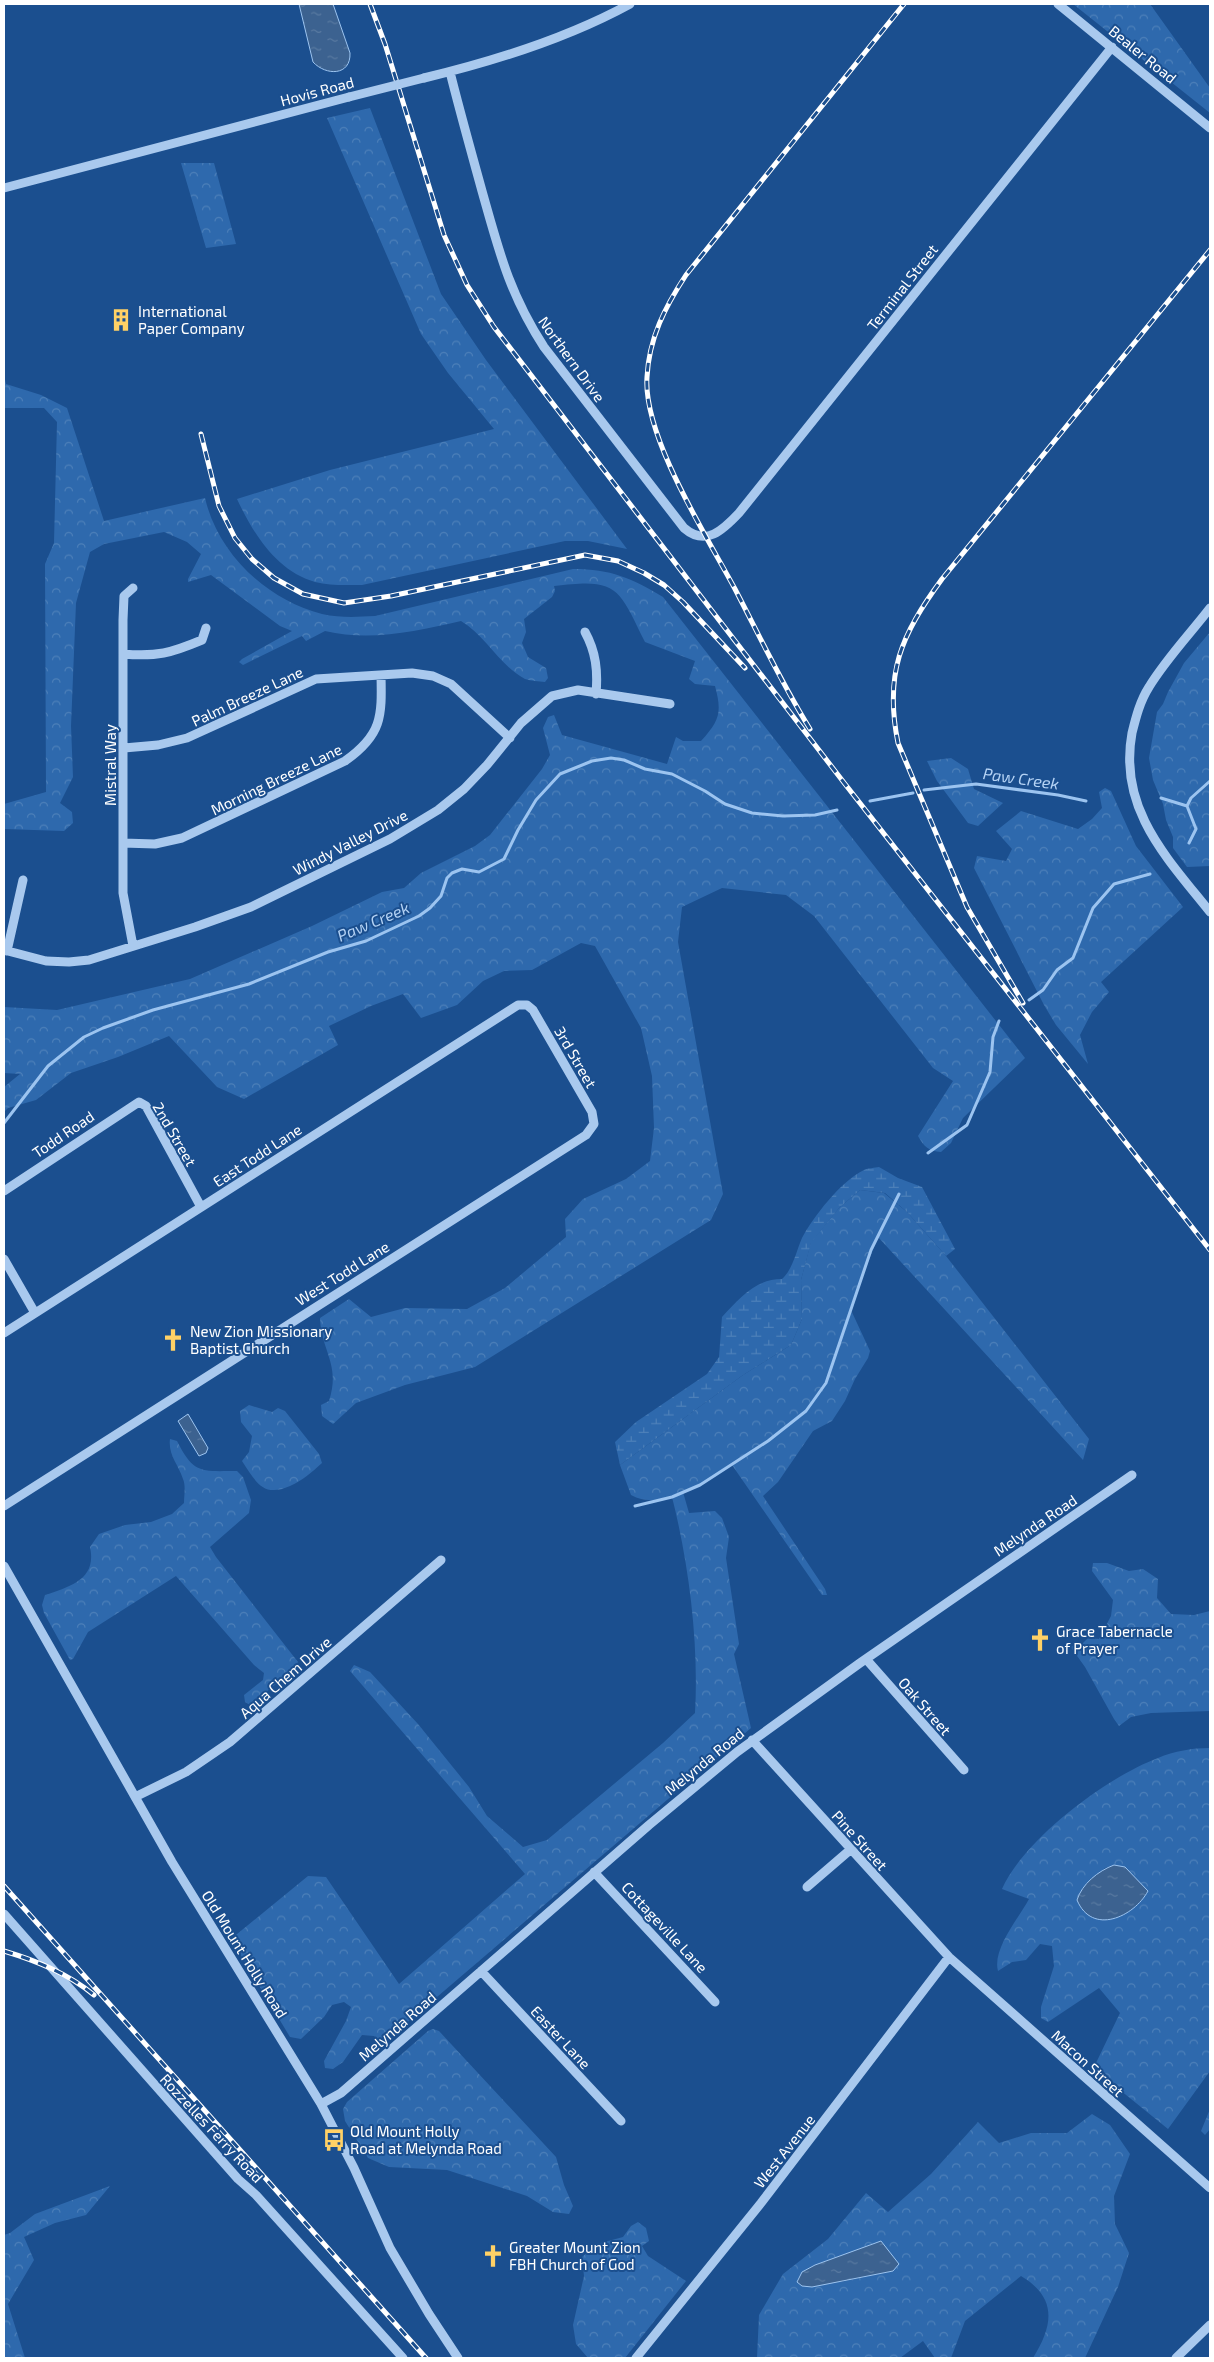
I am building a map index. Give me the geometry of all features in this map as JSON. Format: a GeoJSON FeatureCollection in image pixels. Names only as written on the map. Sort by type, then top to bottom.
{"type":"FeatureCollection","features":[{"type":"Feature","properties":{"kind":"street","name":"Hovis Road"},"geometry":{"type":"LineString","coordinates":[[4,188],[450,72],[546,42],[580,29],[630,4]]}},
{"type":"Feature","properties":{"kind":"street","name":"Bealer Road"},"geometry":{"type":"LineString","coordinates":[[1058,4],[1210,128]]}},
{"type":"Feature","properties":{"kind":"street","name":"Terminal Street"},"geometry":{"type":"LineString","coordinates":[[707,537],[725,529],[739,513],[1112,47]]}},
{"type":"Feature","properties":{"kind":"street","name":"Northern Drive"},"geometry":{"type":"LineString","coordinates":[[450,72],[499,255],[528,323],[544,347],[684,528],[694,535],[707,537]]}},
{"type":"Feature","properties":{"kind":"street","name":"Mistral Way"},"geometry":{"type":"LineString","coordinates":[[133,946],[123,893],[123,654],[124,596],[134,588]]}},
{"type":"Feature","properties":{"kind":"street"},"geometry":{"type":"LineString","coordinates":[[1210,608],[1149,687],[1135,722],[1130,763],[1131,784],[1145,824],[1156,843],[1210,912]]}},
{"type":"Feature","properties":{"kind":"street"},"geometry":{"type":"LineString","coordinates":[[123,654],[150,656],[175,651],[202,640],[206,628]]}},
{"type":"Feature","properties":{"kind":"street"},"geometry":{"type":"LineString","coordinates":[[585,632],[595,654],[596,694]]}},
{"type":"Feature","properties":{"kind":"street","name":"Palm Breeze Lane"},"geometry":{"type":"LineString","coordinates":[[124,748],[158,745],[187,738],[316,679],[412,673],[434,676],[451,684],[510,738]]}},
{"type":"Feature","properties":{"kind":"street","name":"Morning Breeze Lane"},"geometry":{"type":"LineString","coordinates":[[123,843],[155,844],[182,838],[345,761],[360,751],[378,725],[382,713],[381,675]]}},
{"type":"Feature","properties":{"kind":"street","name":"Windy Valley Drive"},"geometry":{"type":"LineString","coordinates":[[6,951],[46,961],[69,962],[105,956],[195,928],[251,907],[390,840],[438,810],[464,789],[533,711],[552,696],[578,690],[670,704]]}},
{"type":"Feature","properties":{"kind":"street"},"geometry":{"type":"LineString","coordinates":[[6,951],[23,880]]}},
{"type":"Feature","properties":{"kind":"street","name":"East Todd Lane"},"geometry":{"type":"LineString","coordinates":[[4,1332],[494,1020],[518,1005],[527,1005]]}},
{"type":"Feature","properties":{"kind":"street","name":"3rd Street"},"geometry":{"type":"LineString","coordinates":[[527,1005],[533,1010],[592,1112],[593,1127]]}},
{"type":"Feature","properties":{"kind":"street","name":"2nd Street"},"geometry":{"type":"LineString","coordinates":[[139,1102],[146,1106],[201,1207]]}},
{"type":"Feature","properties":{"kind":"street","name":"Todd Road"},"geometry":{"type":"LineString","coordinates":[[4,1190],[139,1102]]}},
{"type":"Feature","properties":{"kind":"street","name":"West Todd Lane"},"geometry":{"type":"LineString","coordinates":[[4,1506],[586,1135],[593,1127]]}},
{"type":"Feature","properties":{"kind":"street"},"geometry":{"type":"LineString","coordinates":[[4,1259],[35,1313]]}},
{"type":"Feature","properties":{"kind":"street","name":"Melynda Road"},"geometry":{"type":"LineString","coordinates":[[321,2104],[341,2093],[594,1872],[752,1740],[1132,1475]]}},
{"type":"Feature","properties":{"kind":"street","name":"Aqua Chem Drive"},"geometry":{"type":"LineString","coordinates":[[135,1797],[186,1772],[230,1742],[441,1560]]}},
{"type":"Feature","properties":{"kind":"street","name":"Old Mount Holly Road"},"geometry":{"type":"LineString","coordinates":[[4,1566],[172,1862],[321,2104],[354,2168],[390,2248],[428,2314],[458,2358]]}},
{"type":"Feature","properties":{"kind":"street","name":"Oak Street"},"geometry":{"type":"LineString","coordinates":[[866,1659],[964,1770]]}},
{"type":"Feature","properties":{"kind":"street","name":"Pine Street"},"geometry":{"type":"LineString","coordinates":[[752,1740],[949,1957]]}},
{"type":"Feature","properties":{"kind":"street"},"geometry":{"type":"LineString","coordinates":[[807,1887],[850,1850]]}},
{"type":"Feature","properties":{"kind":"street","name":"Cottageville Lane"},"geometry":{"type":"LineString","coordinates":[[594,1872],[715,2002]]}},
{"type":"Feature","properties":{"kind":"street","name":"Rozzelles Ferry Road"},"geometry":{"type":"LineString","coordinates":[[4,1914],[218,2158],[256,2195],[403,2358]]}},
{"type":"Feature","properties":{"kind":"street","name":"Macon Street"},"geometry":{"type":"LineString","coordinates":[[949,1957],[1210,2188]]}},
{"type":"Feature","properties":{"kind":"street","name":"West Avenue"},"geometry":{"type":"LineString","coordinates":[[636,2358],[772,2188],[949,1957]]}},
{"type":"Feature","properties":{"kind":"street","name":"Easter Lane"},"geometry":{"type":"LineString","coordinates":[[481,1971],[621,2121]]}},
{"type":"Feature","properties":{"kind":"street"},"geometry":{"type":"LineString","coordinates":[[1176,2358],[1210,2325]]}},
{"type":"Feature","properties":{"kind":"green space"},"geometry":{"type":"Polygon","coordinates":[[[1073,4],[1150,4],[1210,88],[1210,113],[1073,4]]]}},
{"type":"Feature","properties":{"kind":"green space"},"geometry":{"type":"Polygon","coordinates":[[[370,108],[441,294],[486,360],[627,549],[588,541],[565,541],[362,585],[332,585],[301,577],[289,569],[267,549],[250,525],[237,499],[330,470],[494,429],[448,373],[421,334],[327,118],[370,108]]]}},
{"type":"Feature","properties":{"kind":"green space"},"geometry":{"type":"Polygon","coordinates":[[[181,163],[214,163],[236,244],[206,248],[181,163]]]}},
{"type":"Feature","properties":{"kind":"green space"},"geometry":{"type":"Polygon","coordinates":[[[4,375],[6,384],[41,395],[67,408],[104,521],[205,498],[221,538],[233,556],[248,572],[282,598],[322,614],[355,617],[375,616],[573,569],[586,569],[620,576],[663,597],[1025,1058],[963,1118],[951,1143],[941,1152],[933,1151],[922,1143],[918,1136],[953,1081],[933,1068],[814,916],[786,895],[722,888],[682,907],[678,942],[723,1194],[711,1220],[475,1367],[405,1385],[356,1403],[333,1424],[322,1416],[321,1405],[329,1401],[333,1377],[332,1367],[321,1330],[320,1318],[349,1299],[371,1317],[405,1308],[467,1309],[505,1288],[566,1237],[565,1219],[583,1199],[626,1179],[650,1161],[654,1128],[652,1076],[641,1028],[595,946],[581,943],[532,970],[504,971],[483,981],[457,1005],[421,1018],[403,994],[371,1006],[329,1026],[338,1045],[244,1099],[217,1087],[169,1036],[118,1057],[71,1073],[36,1100],[8,1108],[4,1112],[4,1087],[20,1074],[4,1073],[4,1007],[57,1010],[190,979],[312,926],[382,892],[404,888],[421,873],[475,846],[490,835],[542,769],[550,755],[543,728],[548,717],[554,715],[562,735],[667,764],[676,737],[683,741],[701,741],[716,721],[719,709],[715,686],[695,684],[689,679],[695,661],[645,642],[621,598],[613,590],[591,584],[554,586],[555,591],[552,597],[524,619],[526,632],[522,643],[528,657],[546,668],[548,678],[545,682],[525,679],[516,673],[470,627],[461,621],[393,634],[359,635],[325,631],[306,641],[302,636],[243,665],[239,662],[242,659],[292,631],[280,626],[211,575],[188,582],[201,554],[187,542],[164,532],[104,544],[90,552],[76,603],[71,726],[73,777],[60,803],[72,812],[73,823],[64,831],[4,829],[4,804],[46,792],[45,564],[54,543],[57,422],[44,408],[4,408],[4,375]]]}},
{"type":"Feature","properties":{"kind":"green space"},"geometry":{"type":"Polygon","coordinates":[[[1210,632],[1210,866],[1187,867],[1173,848],[1173,837],[1153,780],[1149,758],[1157,712],[1184,663],[1210,632]]]}},
{"type":"Feature","properties":{"kind":"green space"},"geometry":{"type":"Polygon","coordinates":[[[951,758],[968,769],[974,789],[1003,803],[978,826],[968,823],[937,781],[927,761],[951,758]]]}},
{"type":"Feature","properties":{"kind":"green space"},"geometry":{"type":"Polygon","coordinates":[[[1105,788],[1111,791],[1136,846],[1183,907],[1101,982],[1109,992],[1092,1012],[1080,1035],[1088,1064],[1056,1025],[1044,1005],[974,868],[977,856],[1006,861],[1012,849],[996,831],[1021,811],[1078,829],[1092,819],[1102,808],[1099,792],[1105,788]]]}},
{"type":"Feature","properties":{"kind":"green space"},"geometry":{"type":"Polygon","coordinates":[[[879,1167],[898,1178],[922,1187],[955,1249],[946,1256],[907,1212],[885,1193],[860,1190],[839,1208],[811,1243],[801,1280],[802,1319],[791,1345],[743,1375],[620,1465],[615,1442],[636,1422],[707,1374],[719,1357],[722,1317],[748,1291],[764,1282],[782,1279],[792,1265],[807,1229],[829,1200],[855,1175],[866,1169],[879,1167]]]}},
{"type":"Feature","properties":{"kind":"green space"},"geometry":{"type":"Polygon","coordinates":[[[860,1190],[884,1193],[907,1212],[946,1256],[1089,1439],[1083,1460],[878,1237],[850,1308],[870,1351],[868,1358],[832,1421],[813,1431],[778,1482],[763,1496],[825,1589],[827,1595],[822,1595],[732,1465],[700,1485],[683,1492],[689,1513],[715,1511],[722,1518],[729,1537],[726,1558],[739,1644],[734,1654],[751,1728],[382,2044],[374,2036],[362,2035],[343,2062],[333,2069],[325,2068],[324,2061],[346,2021],[351,2007],[344,2002],[332,2005],[324,2017],[301,2039],[290,2037],[231,1939],[308,1876],[326,1877],[399,1984],[525,1874],[350,1671],[354,1665],[370,1672],[418,1724],[469,1787],[487,1816],[523,1847],[547,1840],[663,1743],[695,1713],[694,1632],[688,1577],[672,1497],[647,1500],[631,1495],[620,1465],[743,1375],[791,1345],[802,1319],[801,1280],[811,1242],[839,1208],[860,1190]]]}},
{"type":"Feature","properties":{"kind":"green space"},"geometry":{"type":"Polygon","coordinates":[[[249,1405],[272,1412],[278,1408],[285,1411],[319,1454],[322,1463],[307,1476],[290,1486],[273,1490],[261,1486],[242,1461],[249,1452],[252,1436],[241,1422],[240,1411],[249,1405]]]}},
{"type":"Feature","properties":{"kind":"green space"},"geometry":{"type":"Polygon","coordinates":[[[170,1439],[177,1441],[189,1460],[200,1469],[237,1471],[243,1477],[251,1500],[249,1513],[210,1547],[298,1662],[292,1671],[250,1705],[245,1702],[244,1695],[263,1680],[264,1673],[254,1665],[176,1576],[88,1632],[73,1659],[70,1660],[44,1613],[42,1605],[45,1595],[73,1584],[86,1574],[90,1567],[90,1547],[99,1534],[125,1525],[151,1522],[172,1514],[184,1503],[184,1482],[170,1450],[170,1439]]]}},
{"type":"Feature","properties":{"kind":"green space"},"geometry":{"type":"Polygon","coordinates":[[[1093,1563],[1107,1563],[1129,1571],[1143,1569],[1158,1579],[1157,1598],[1171,1614],[1194,1615],[1210,1611],[1210,1711],[1151,1713],[1131,1717],[1119,1726],[1085,1667],[1070,1646],[1080,1646],[1088,1638],[1099,1639],[1111,1616],[1113,1600],[1092,1571],[1093,1563]]]}},
{"type":"Feature","properties":{"kind":"green space"},"geometry":{"type":"Polygon","coordinates":[[[1210,1748],[1210,2071],[1168,2129],[1120,2090],[1096,2063],[1120,2013],[1099,1988],[1048,2022],[1041,2018],[1041,2007],[1054,1966],[1052,1946],[1040,1944],[1026,1960],[1012,1962],[998,1971],[999,1953],[1029,1899],[1002,1889],[1028,1850],[1069,1812],[1115,1779],[1164,1756],[1190,1749],[1210,1748]],[[1114,1865],[1105,1868],[1086,1884],[1115,1918],[1144,1897],[1148,1891],[1114,1865]]]}},
{"type":"Feature","properties":{"kind":"green space"},"geometry":{"type":"Polygon","coordinates":[[[433,2029],[439,2031],[556,2157],[564,2185],[573,2206],[569,2214],[553,2212],[527,2196],[447,2170],[389,2167],[368,2158],[345,2121],[343,2109],[347,2102],[428,2031],[433,2029]]]}},
{"type":"Feature","properties":{"kind":"green space"},"geometry":{"type":"Polygon","coordinates":[[[1210,2109],[1210,2129],[1205,2135],[1201,2131],[1210,2109]]]}},
{"type":"Feature","properties":{"kind":"green space"},"geometry":{"type":"Polygon","coordinates":[[[1092,2114],[1110,2125],[1130,2154],[1114,2196],[1115,2224],[1129,2253],[1118,2287],[1085,2358],[1033,2358],[1045,2335],[1048,2313],[1046,2303],[1041,2294],[1021,2276],[965,2321],[951,2358],[935,2358],[923,2341],[900,2358],[757,2358],[759,2315],[783,2274],[828,2239],[866,2193],[888,2212],[931,2174],[978,2122],[999,2143],[1031,2133],[1067,2133],[1092,2114]],[[881,2241],[815,2265],[802,2272],[841,2282],[893,2271],[881,2241]]]}},
{"type":"Feature","properties":{"kind":"green space"},"geometry":{"type":"Polygon","coordinates":[[[110,2186],[86,2215],[55,2223],[24,2237],[34,2260],[8,2304],[25,2358],[4,2358],[4,2235],[10,2233],[35,2214],[110,2186]]]}},
{"type":"Feature","properties":{"kind":"green space"},"geometry":{"type":"Polygon","coordinates":[[[638,2222],[646,2228],[649,2241],[642,2246],[648,2256],[686,2281],[625,2358],[588,2358],[576,2344],[573,2325],[584,2276],[582,2257],[597,2244],[623,2237],[631,2226],[638,2222]]]}},
{"type":"Feature","properties":{"kind":"water"},"geometry":{"type":"Polygon","coordinates":[[[299,4],[333,4],[350,53],[349,61],[342,70],[324,70],[313,62],[299,4]]]}},
{"type":"Feature","properties":{"kind":"water"},"geometry":{"type":"Polygon","coordinates":[[[188,1414],[208,1448],[206,1453],[199,1456],[178,1421],[188,1414]]]}},
{"type":"Feature","properties":{"kind":"water"},"geometry":{"type":"Polygon","coordinates":[[[1114,1865],[1125,1867],[1148,1891],[1142,1900],[1123,1915],[1113,1919],[1102,1920],[1092,1917],[1084,1911],[1077,1900],[1079,1894],[1091,1879],[1114,1865]]]}},
{"type":"Feature","properties":{"kind":"water"},"geometry":{"type":"Polygon","coordinates":[[[881,2241],[899,2264],[893,2271],[812,2287],[802,2286],[797,2282],[802,2272],[815,2265],[881,2241]]]}},
{"type":"Feature","properties":{"kind":"waterway","name":"Paw Creek"},"geometry":{"type":"LineString","coordinates":[[4,1123],[48,1066],[84,1037],[153,1010],[249,984],[328,952],[366,941],[419,916],[441,896],[447,878],[452,873],[462,869],[479,872],[504,859],[518,830],[536,800],[560,774],[592,761],[611,758],[624,760],[645,769],[672,774],[725,804],[752,813],[783,816],[815,815],[837,810]]}},
{"type":"Feature","properties":{"kind":"waterway","name":"Paw Creek"},"geometry":{"type":"LineString","coordinates":[[1187,806],[1191,798],[1210,781]]}},
{"type":"Feature","properties":{"kind":"waterway","name":"Paw Creek"},"geometry":{"type":"LineString","coordinates":[[924,790],[976,784],[1058,795],[1086,801]]}},
{"type":"Feature","properties":{"kind":"waterway","name":"Paw Creek"},"geometry":{"type":"LineString","coordinates":[[870,801],[913,793]]}},
{"type":"Feature","properties":{"kind":"waterway","name":"Paw Creek"},"geometry":{"type":"LineString","coordinates":[[1161,798],[1187,806]]}},
{"type":"Feature","properties":{"kind":"waterway"},"geometry":{"type":"LineString","coordinates":[[1187,806],[1196,829],[1189,843]]}},
{"type":"Feature","properties":{"kind":"waterway"},"geometry":{"type":"LineString","coordinates":[[1029,1000],[1043,990],[1057,970],[1073,958],[1093,908],[1114,884],[1150,874]]}},
{"type":"Feature","properties":{"kind":"waterway"},"geometry":{"type":"LineString","coordinates":[[928,1153],[967,1125],[990,1072],[993,1037],[999,1021]]}},
{"type":"Feature","properties":{"kind":"waterway"},"geometry":{"type":"LineString","coordinates":[[635,1506],[672,1497],[700,1485],[768,1441],[806,1411],[826,1383],[871,1250],[899,1194]]}},
{"type":"Feature","properties":{"kind":"railway"},"geometry":{"type":"LineString","coordinates":[[370,4],[385,44],[444,235],[467,285],[494,327],[845,784],[1210,1250]]}},
{"type":"Feature","properties":{"kind":"railway"},"geometry":{"type":"LineString","coordinates":[[810,729],[693,514],[665,456],[648,401],[648,363],[659,323],[686,275],[904,4]]}},
{"type":"Feature","properties":{"kind":"railway"},"geometry":{"type":"LineString","coordinates":[[1023,1003],[967,907],[898,743],[893,696],[899,656],[916,618],[942,579],[1210,250]]}},
{"type":"Feature","properties":{"kind":"railway"},"geometry":{"type":"LineString","coordinates":[[201,434],[219,506],[235,538],[252,559],[274,578],[303,594],[344,603],[391,596],[585,555],[618,561],[664,585],[683,602],[745,668]]}},
{"type":"Feature","properties":{"kind":"railway"},"geometry":{"type":"LineString","coordinates":[[4,1886],[426,2358]]}},
{"type":"Feature","properties":{"kind":"railway"},"geometry":{"type":"LineString","coordinates":[[4,1951],[51,1969],[73,1980],[94,1995]]}},
{"type":"Feature","properties":{"kind":"place","name":"International Paper Company"},"geometry":{"type":"Point","coordinates":[121,320]}},
{"type":"Feature","properties":{"kind":"place","name":"New Zion Missionary Baptist Church"},"geometry":{"type":"Point","coordinates":[173,1340]}},
{"type":"Feature","properties":{"kind":"place","name":"Grace Tabernacle of Prayer"},"geometry":{"type":"Point","coordinates":[1040,1640]}},
{"type":"Feature","properties":{"kind":"place","name":"Old Mount Holly Road at Melynda Road"},"geometry":{"type":"Point","coordinates":[334,2140]}},
{"type":"Feature","properties":{"kind":"place","name":"Greater Mount Zion FBH Church of God"},"geometry":{"type":"Point","coordinates":[493,2256]}}]}
